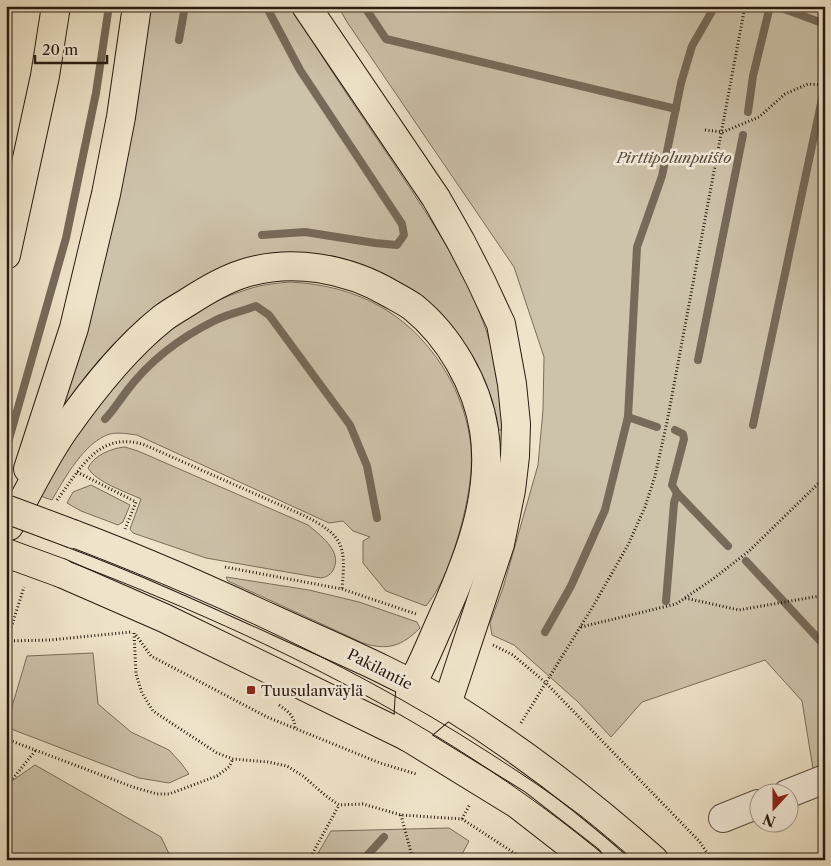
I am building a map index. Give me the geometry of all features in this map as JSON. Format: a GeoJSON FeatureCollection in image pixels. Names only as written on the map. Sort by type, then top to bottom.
{"type":"FeatureCollection","features":[{"type":"Feature","properties":{"kind":"main road"},"geometry":{"type":"LineString","coordinates":[[6,255],[45,76],[56,6]]}},
{"type":"Feature","properties":{"kind":"main road"},"geometry":{"type":"LineString","coordinates":[[7,523],[74,328],[106,194],[121,117],[137,6]]}},
{"type":"Feature","properties":{"kind":"main road"},"geometry":{"type":"LineString","coordinates":[[306,6],[436,198],[482,281],[500,324],[508,358],[516,424],[511,490],[500,544],[447,704],[408,737]]}},
{"type":"Feature","properties":{"kind":"main road"},"geometry":{"type":"LineString","coordinates":[[7,523],[62,432],[96,387],[126,353],[164,317],[206,290],[240,275],[268,268],[308,267],[347,274],[380,287],[411,306],[432,324],[451,350],[467,377],[478,405],[484,429],[486,458],[485,485],[466,561],[411,685],[408,737]]}},
{"type":"Feature","properties":{"kind":"main road","name":"Pakilantie"},"geometry":{"type":"LineString","coordinates":[[7,523],[74,534],[171,573],[361,659],[411,685],[447,704],[513,749],[607,818],[654,860]]}},
{"type":"Feature","properties":{"kind":"main road"},"geometry":{"type":"LineString","coordinates":[[6,553],[61,573],[164,618],[408,737],[517,804],[589,860]]}},
{"type":"Feature","properties":{"kind":"street"},"geometry":{"type":"LineString","coordinates":[[798,790],[825,779]]}},
{"type":"Feature","properties":{"kind":"street"},"geometry":{"type":"LineString","coordinates":[[723,818],[748,808]]}},
{"type":"Feature","properties":{"kind":"path"},"geometry":{"type":"LineString","coordinates":[[520,724],[628,545],[645,507],[655,476],[668,422],[745,6]]}},
{"type":"Feature","properties":{"kind":"path"},"geometry":{"type":"LineString","coordinates":[[706,130],[722,132],[759,117],[785,94],[808,84],[825,85]]}},
{"type":"Feature","properties":{"kind":"path"},"geometry":{"type":"LineString","coordinates":[[56,501],[77,472],[95,452],[112,443],[132,441],[154,449],[326,527],[336,538],[343,551],[342,589]]}},
{"type":"Feature","properties":{"kind":"path"},"geometry":{"type":"LineString","coordinates":[[77,472],[136,502],[128,523]]}},
{"type":"Feature","properties":{"kind":"path"},"geometry":{"type":"LineString","coordinates":[[580,627],[676,604],[713,579],[749,551],[825,477]]}},
{"type":"Feature","properties":{"kind":"path"},"geometry":{"type":"LineString","coordinates":[[223,567],[342,589],[419,615]]}},
{"type":"Feature","properties":{"kind":"path"},"geometry":{"type":"LineString","coordinates":[[26,578],[7,643],[133,632]]}},
{"type":"Feature","properties":{"kind":"path"},"geometry":{"type":"LineString","coordinates":[[684,598],[739,610],[825,595]]}},
{"type":"Feature","properties":{"kind":"path"},"geometry":{"type":"LineString","coordinates":[[133,632],[151,656],[267,718],[380,763],[422,776]]}},
{"type":"Feature","properties":{"kind":"path"},"geometry":{"type":"LineString","coordinates":[[133,632],[136,674],[142,693],[153,711],[217,752],[233,759],[268,762],[287,766],[339,804],[363,804],[401,815],[462,819],[525,860]]}},
{"type":"Feature","properties":{"kind":"path"},"geometry":{"type":"LineString","coordinates":[[486,641],[513,655],[546,683],[698,841],[712,860]]}},
{"type":"Feature","properties":{"kind":"path"},"geometry":{"type":"LineString","coordinates":[[278,704],[290,712],[295,721],[294,730]]}},
{"type":"Feature","properties":{"kind":"path"},"geometry":{"type":"LineString","coordinates":[[6,739],[157,794],[169,794],[217,776],[229,767],[233,759]]}},
{"type":"Feature","properties":{"kind":"path"},"geometry":{"type":"LineString","coordinates":[[6,787],[36,750]]}},
{"type":"Feature","properties":{"kind":"path"},"geometry":{"type":"LineString","coordinates":[[462,819],[471,802]]}},
{"type":"Feature","properties":{"kind":"path"},"geometry":{"type":"LineString","coordinates":[[309,860],[339,804]]}},
{"type":"Feature","properties":{"kind":"path"},"geometry":{"type":"LineString","coordinates":[[401,815],[413,860]]}},
{"type":"Feature","properties":{"kind":"green space"},"geometry":{"type":"Polygon","coordinates":[[[144,6],[291,6],[457,264],[478,309],[494,357],[504,430],[495,430],[417,297],[238,268],[62,419],[60,406],[144,6]]]}},
{"type":"Feature","properties":{"kind":"green space","name":"Pirttipolunpuisto"},"geometry":{"type":"Polygon","coordinates":[[[338,6],[825,6],[825,769],[814,775],[802,701],[765,660],[642,702],[611,737],[578,702],[514,645],[492,635],[490,623],[503,588],[538,465],[543,410],[544,357],[514,267],[338,6]]]}},
{"type":"Feature","properties":{"kind":"green space"},"geometry":{"type":"Polygon","coordinates":[[[289,282],[315,284],[339,290],[362,297],[383,308],[402,321],[420,338],[436,357],[458,395],[470,439],[471,469],[469,489],[460,530],[450,560],[438,589],[426,606],[386,591],[363,563],[363,541],[370,537],[353,531],[343,521],[329,523],[137,435],[113,433],[101,438],[92,444],[76,462],[52,500],[40,496],[81,429],[104,397],[129,367],[156,341],[187,318],[221,299],[259,286],[289,282]]]}},
{"type":"Feature","properties":{"kind":"green space"},"geometry":{"type":"Polygon","coordinates":[[[125,447],[308,525],[332,549],[336,562],[333,570],[329,575],[321,578],[206,558],[133,533],[130,529],[141,499],[104,482],[88,468],[94,459],[104,453],[125,447]]]}},
{"type":"Feature","properties":{"kind":"green space"},"geometry":{"type":"Polygon","coordinates":[[[91,485],[130,505],[123,522],[118,525],[81,511],[67,503],[73,492],[91,485]]]}},
{"type":"Feature","properties":{"kind":"green space"},"geometry":{"type":"Polygon","coordinates":[[[226,577],[309,590],[359,602],[417,622],[420,628],[401,643],[387,647],[363,643],[228,581],[226,577]]]}},
{"type":"Feature","properties":{"kind":"green space"},"geometry":{"type":"Polygon","coordinates":[[[93,653],[98,704],[131,732],[169,750],[189,774],[169,783],[139,778],[6,727],[27,656],[93,653]]]}},
{"type":"Feature","properties":{"kind":"green space"},"geometry":{"type":"Polygon","coordinates":[[[35,765],[161,837],[172,860],[6,860],[6,785],[35,765]]]}},
{"type":"Feature","properties":{"kind":"green space"},"geometry":{"type":"Polygon","coordinates":[[[449,828],[469,841],[459,860],[314,860],[331,831],[449,828]]]}},
{"type":"Feature","properties":{"kind":"waterway"},"geometry":{"type":"LineString","coordinates":[[6,450],[66,238],[96,93],[109,6]]}},
{"type":"Feature","properties":{"kind":"waterway"},"geometry":{"type":"LineString","coordinates":[[179,40],[185,6]]}},
{"type":"Feature","properties":{"kind":"waterway"},"geometry":{"type":"LineString","coordinates":[[262,235],[305,232],[397,245],[404,235],[402,224],[300,70],[266,6]]}},
{"type":"Feature","properties":{"kind":"waterway"},"geometry":{"type":"LineString","coordinates":[[364,6],[386,39],[676,109]]}},
{"type":"Feature","properties":{"kind":"waterway"},"geometry":{"type":"LineString","coordinates":[[545,632],[571,586],[605,510],[628,417],[637,247],[662,176],[681,83],[692,46],[715,6]]}},
{"type":"Feature","properties":{"kind":"waterway"},"geometry":{"type":"LineString","coordinates":[[748,112],[753,76],[770,6]]}},
{"type":"Feature","properties":{"kind":"waterway"},"geometry":{"type":"LineString","coordinates":[[776,6],[825,24]]}},
{"type":"Feature","properties":{"kind":"waterway"},"geometry":{"type":"LineString","coordinates":[[753,425],[823,94]]}},
{"type":"Feature","properties":{"kind":"waterway"},"geometry":{"type":"LineString","coordinates":[[698,360],[743,135]]}},
{"type":"Feature","properties":{"kind":"waterway"},"geometry":{"type":"LineString","coordinates":[[105,419],[145,370],[178,342],[216,320],[256,306],[269,315],[350,425],[367,466],[377,518]]}},
{"type":"Feature","properties":{"kind":"waterway"},"geometry":{"type":"LineString","coordinates":[[628,417],[657,427]]}},
{"type":"Feature","properties":{"kind":"waterway"},"geometry":{"type":"LineString","coordinates":[[675,430],[683,434],[684,439],[672,485],[677,493],[728,546]]}},
{"type":"Feature","properties":{"kind":"waterway"},"geometry":{"type":"LineString","coordinates":[[666,601],[674,503],[677,493]]}},
{"type":"Feature","properties":{"kind":"waterway"},"geometry":{"type":"LineString","coordinates":[[746,561],[825,646]]}},
{"type":"Feature","properties":{"kind":"waterway"},"geometry":{"type":"LineString","coordinates":[[363,860],[384,837]]}},
{"type":"Feature","properties":{"kind":"tram line"},"geometry":{"type":"LineString","coordinates":[[6,523],[69,546],[192,597],[314,653],[373,684],[431,717],[535,783],[581,816],[634,860]]}},
{"type":"Feature","properties":{"kind":"tram line"},"geometry":{"type":"LineString","coordinates":[[6,538],[166,600],[245,635],[323,673],[398,714],[472,758],[542,807],[610,860]]}},
{"type":"Feature","properties":{"kind":"place","name":"Tuusulanväylä"},"geometry":{"type":"Point","coordinates":[251,690]}}]}
